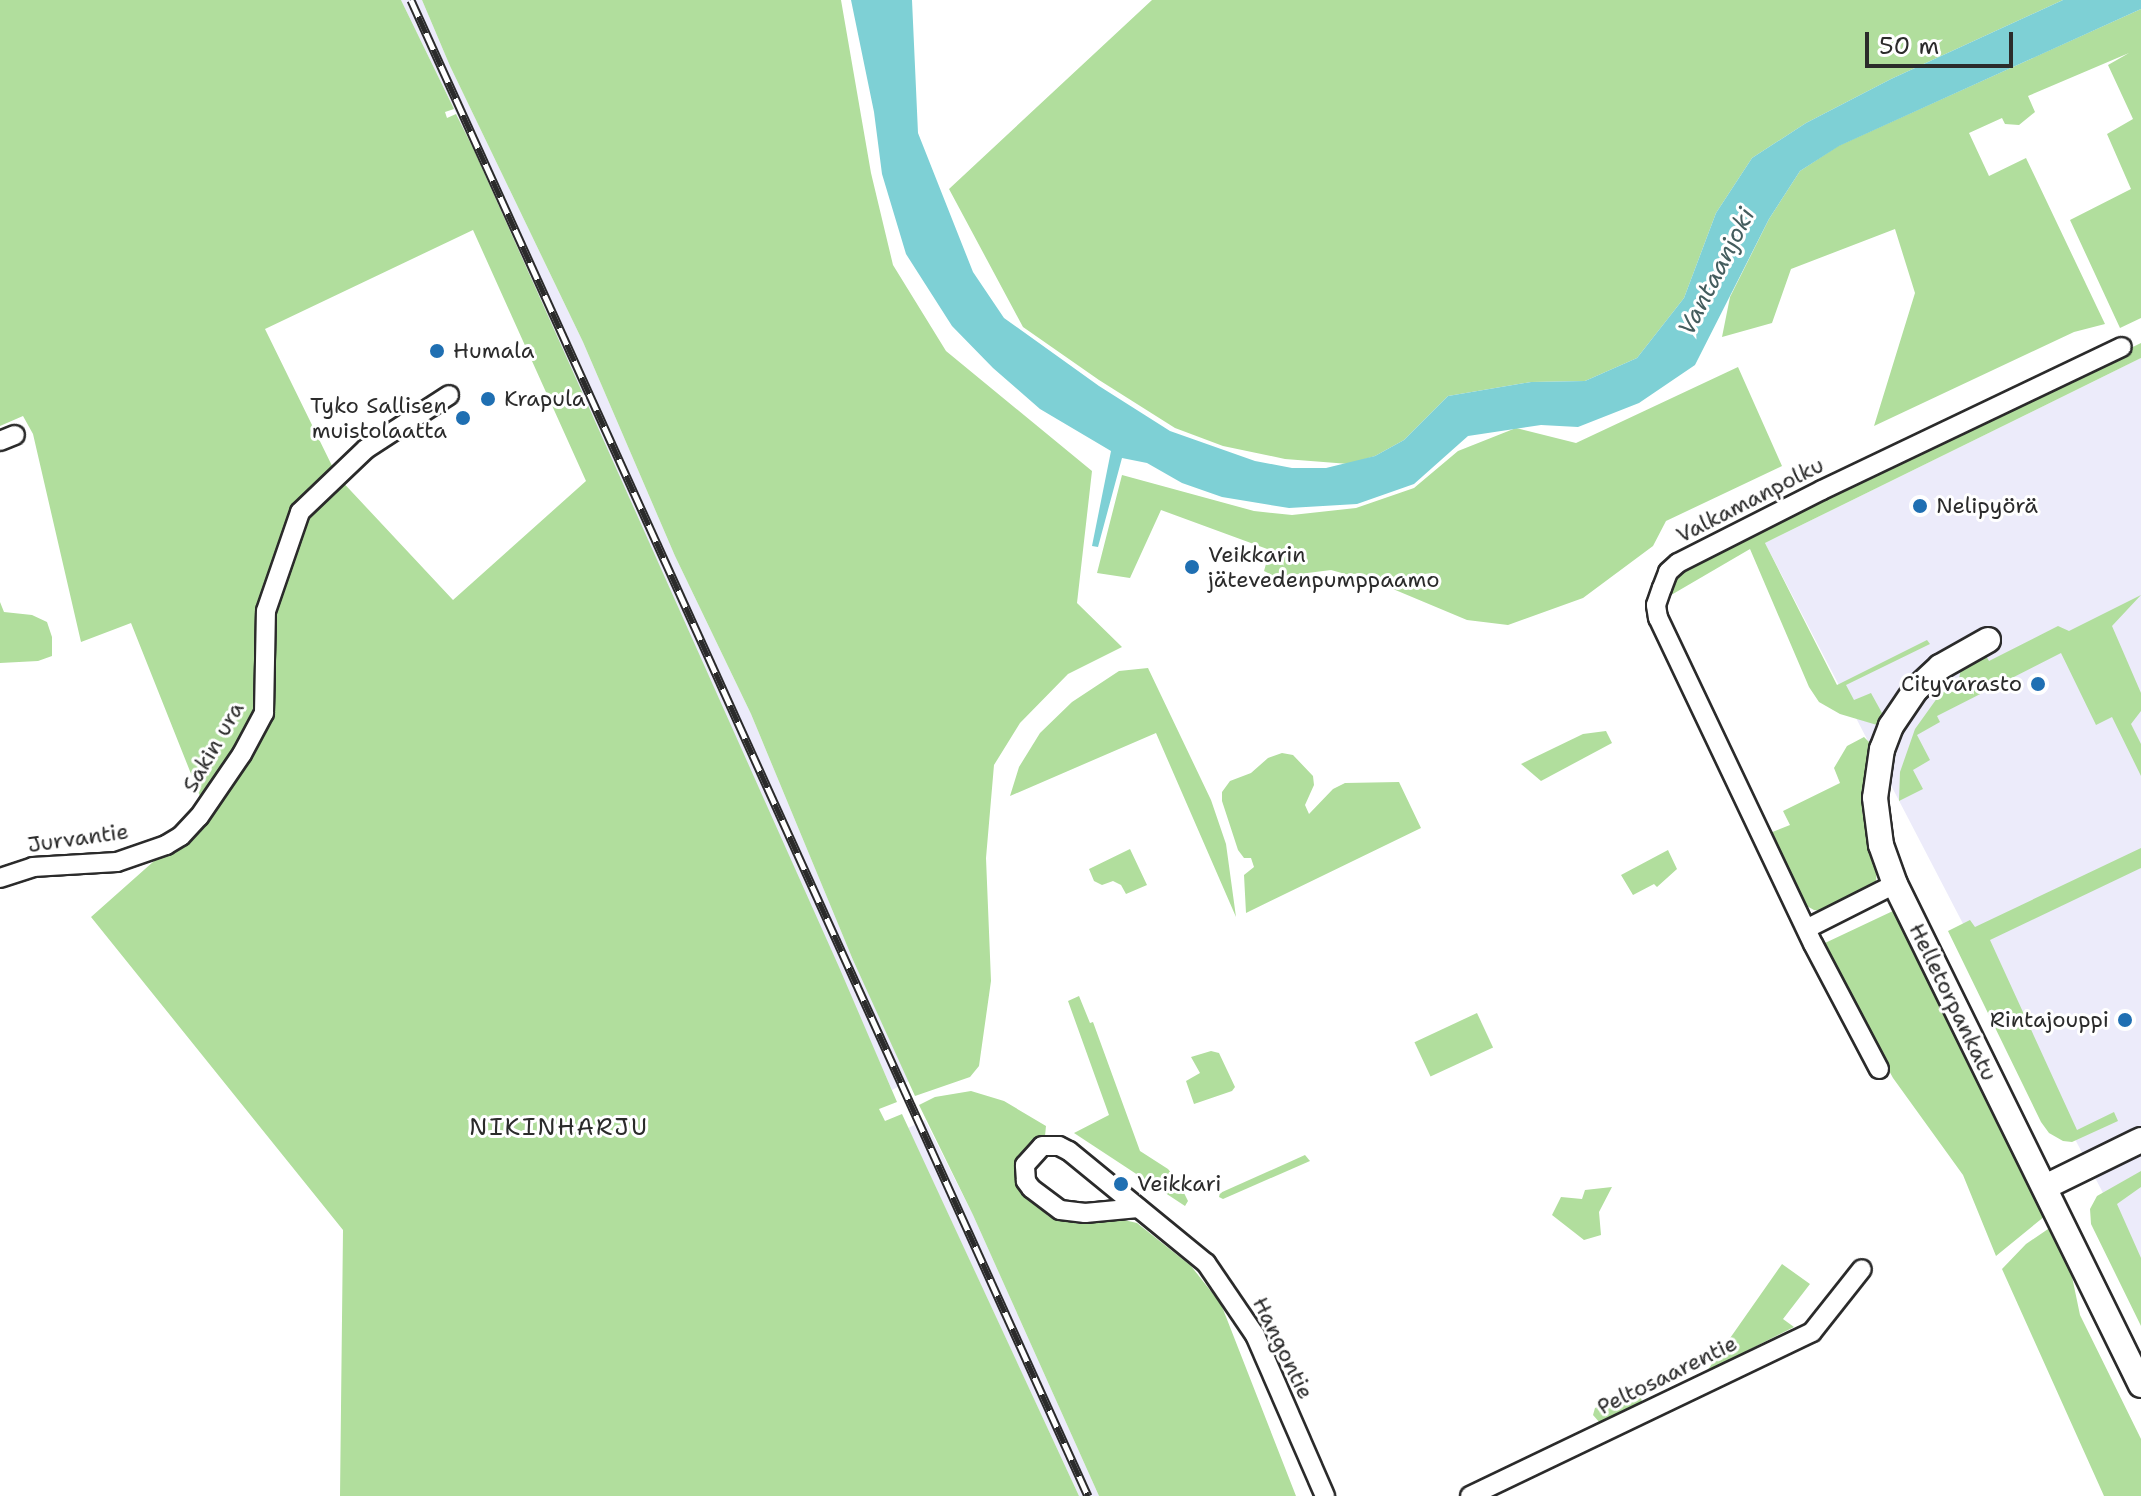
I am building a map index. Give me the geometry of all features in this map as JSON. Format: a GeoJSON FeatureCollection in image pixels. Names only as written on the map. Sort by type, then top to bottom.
{"type":"FeatureCollection","features":[{"type":"Feature","properties":{"kind":"street","name":"Valkamanpolku"},"geometry":{"type":"LineString","coordinates":[[1879,1069],[1813,944],[1658,618],[1656,605],[1668,572],[1678,563],[1822,490],[2122,347]]}},
{"type":"Feature","properties":{"kind":"street","name":"Sakin ura"},"geometry":{"type":"LineString","coordinates":[[199,817],[242,754],[264,713],[266,611],[300,512],[366,449],[449,395]]}},
{"type":"Feature","properties":{"kind":"street","name":"Helletorpankatu"},"geometry":{"type":"LineString","coordinates":[[1988,640],[1940,667],[1916,689],[1891,726],[1882,749],[1875,798],[1881,845],[1895,884],[2141,1385]]}},
{"type":"Feature","properties":{"kind":"street","name":"Jurvantie"},"geometry":{"type":"LineString","coordinates":[[0,878],[33,867],[117,862],[166,845],[181,836],[199,817]]}},
{"type":"Feature","properties":{"kind":"street"},"geometry":{"type":"LineString","coordinates":[[1808,928],[1895,884]]}},
{"type":"Feature","properties":{"kind":"street"},"geometry":{"type":"LineString","coordinates":[[2045,1187],[2141,1140]]}},
{"type":"Feature","properties":{"kind":"street","name":"Hangontie"},"geometry":{"type":"LineString","coordinates":[[1138,1208],[1085,1213],[1060,1210],[1031,1188],[1026,1181],[1025,1165],[1042,1146],[1059,1146],[1138,1208],[1206,1263],[1255,1335],[1325,1496]]}},
{"type":"Feature","properties":{"kind":"street","name":"Peltosaarentie"},"geometry":{"type":"LineString","coordinates":[[1470,1496],[1812,1332],[1862,1269]]}},
{"type":"Feature","properties":{"kind":"shaded area"},"geometry":{"type":"Polygon","coordinates":[[[401,0],[422,0],[450,66],[583,342],[675,556],[751,714],[853,960],[909,1081],[892,1090],[473,148],[401,0]]]}},
{"type":"Feature","properties":{"kind":"shaded area"},"geometry":{"type":"Polygon","coordinates":[[[2141,358],[2141,1266],[1765,543],[2141,358]]]}},
{"type":"Feature","properties":{"kind":"shaded area"},"geometry":{"type":"Polygon","coordinates":[[[925,1120],[973,1215],[1099,1496],[1079,1496],[908,1128],[925,1120]]]}},
{"type":"Feature","properties":{"kind":"green space"},"geometry":{"type":"Polygon","coordinates":[[[0,0],[401,0],[454,109],[445,112],[447,118],[456,114],[473,148],[839,967],[897,1102],[879,1109],[885,1121],[902,1114],[1079,1496],[340,1496],[343,1230],[91,917],[207,814],[131,623],[81,642],[33,434],[23,416],[0,426],[0,0]],[[473,230],[265,329],[337,476],[453,600],[586,481],[473,230]]]}},
{"type":"Feature","properties":{"kind":"green space"},"geometry":{"type":"Polygon","coordinates":[[[422,0],[841,0],[871,173],[893,265],[946,351],[1092,471],[1077,603],[1122,647],[1068,674],[1020,723],[994,765],[986,858],[991,981],[979,1066],[970,1077],[915,1096],[853,960],[751,714],[675,556],[583,342],[450,66],[422,0]]]}},
{"type":"Feature","properties":{"kind":"green space"},"geometry":{"type":"Polygon","coordinates":[[[1152,0],[2063,0],[1891,79],[1806,123],[1752,158],[1716,213],[1684,298],[1637,358],[1585,381],[1531,382],[1448,396],[1404,440],[1375,456],[1349,464],[1285,459],[1223,446],[1175,428],[1099,380],[1023,327],[949,189],[1152,0]]]}},
{"type":"Feature","properties":{"kind":"green space"},"geometry":{"type":"Polygon","coordinates":[[[2141,9],[2141,318],[2120,328],[2070,220],[2131,189],[2107,134],[2133,119],[2108,65],[2129,53],[2028,96],[2035,112],[2019,125],[2005,124],[2002,118],[1969,133],[1989,176],[2026,158],[2105,324],[2074,332],[1874,426],[1915,293],[1895,229],[1791,269],[1772,323],[1722,337],[1730,297],[1769,219],[1800,171],[1838,146],[2141,9]]]}},
{"type":"Feature","properties":{"kind":"green space"},"geometry":{"type":"Polygon","coordinates":[[[2141,343],[2141,358],[1765,543],[1837,685],[1927,640],[1930,644],[1846,685],[1854,700],[1871,693],[1882,713],[1877,725],[1840,714],[1819,702],[1809,687],[1750,549],[1666,598],[1667,588],[1683,565],[2141,343]]]}},
{"type":"Feature","properties":{"kind":"green space"},"geometry":{"type":"Polygon","coordinates":[[[1738,367],[1782,466],[1666,521],[1653,546],[1583,598],[1508,625],[1467,620],[1381,584],[1331,570],[1276,577],[1264,571],[1270,550],[1161,510],[1130,578],[1097,573],[1122,475],[1254,511],[1292,515],[1356,508],[1414,488],[1458,451],[1516,428],[1576,443],[1738,367]]]}},
{"type":"Feature","properties":{"kind":"green space"},"geometry":{"type":"Polygon","coordinates":[[[2141,595],[2112,626],[2141,693],[2141,711],[2131,724],[2141,744],[2141,776],[2112,717],[2096,725],[2061,653],[1937,716],[1940,722],[1917,735],[1930,760],[1913,770],[1923,789],[1899,801],[1900,772],[1915,729],[1940,694],[1959,678],[1962,665],[1985,654],[1989,661],[2058,626],[2069,631],[2141,595]]]}},
{"type":"Feature","properties":{"kind":"green space"},"geometry":{"type":"Polygon","coordinates":[[[0,602],[4,612],[32,615],[47,622],[52,637],[52,656],[38,661],[0,663],[0,602]]]}},
{"type":"Feature","properties":{"kind":"green space"},"geometry":{"type":"Polygon","coordinates":[[[1148,668],[1211,800],[1226,844],[1236,917],[1156,733],[1010,796],[1019,767],[1040,733],[1072,702],[1119,671],[1148,668]]]}},
{"type":"Feature","properties":{"kind":"green space"},"geometry":{"type":"Polygon","coordinates":[[[1606,731],[1612,743],[1541,781],[1521,764],[1583,734],[1606,731]]]}},
{"type":"Feature","properties":{"kind":"green space"},"geometry":{"type":"Polygon","coordinates":[[[1864,737],[1870,743],[1862,811],[1877,867],[1876,882],[1870,889],[1822,911],[1814,910],[1805,905],[1770,833],[1790,825],[1783,811],[1840,783],[1834,768],[1847,746],[1864,737]]]}},
{"type":"Feature","properties":{"kind":"green space"},"geometry":{"type":"Polygon","coordinates":[[[1282,753],[1293,755],[1313,776],[1314,785],[1305,805],[1309,814],[1333,789],[1345,783],[1399,782],[1421,828],[1246,913],[1244,875],[1254,867],[1251,858],[1244,858],[1238,850],[1222,792],[1230,781],[1251,773],[1268,758],[1282,753]]]}},
{"type":"Feature","properties":{"kind":"green space"},"geometry":{"type":"Polygon","coordinates":[[[2141,848],[2141,868],[1990,940],[2077,1130],[2114,1112],[2118,1121],[2072,1142],[2063,1141],[2049,1133],[2041,1122],[1948,931],[1970,920],[1975,927],[2141,848]]]}},
{"type":"Feature","properties":{"kind":"green space"},"geometry":{"type":"Polygon","coordinates":[[[1130,849],[1147,885],[1126,894],[1121,885],[1113,881],[1102,885],[1094,881],[1089,869],[1130,849]]]}},
{"type":"Feature","properties":{"kind":"green space"},"geometry":{"type":"Polygon","coordinates":[[[1668,850],[1677,869],[1657,887],[1654,884],[1633,895],[1621,875],[1668,850]]]}},
{"type":"Feature","properties":{"kind":"green space"},"geometry":{"type":"Polygon","coordinates":[[[1895,910],[2045,1216],[1996,1256],[1963,1175],[1893,1078],[1823,948],[1825,943],[1895,910]]]}},
{"type":"Feature","properties":{"kind":"green space"},"geometry":{"type":"Polygon","coordinates":[[[1079,996],[1090,1023],[1093,1022],[1140,1151],[1168,1169],[1178,1181],[1188,1201],[1185,1206],[1074,1133],[1109,1115],[1068,1001],[1079,996]]]}},
{"type":"Feature","properties":{"kind":"green space"},"geometry":{"type":"Polygon","coordinates":[[[1477,1013],[1493,1047],[1431,1077],[1414,1042],[1477,1013]]]}},
{"type":"Feature","properties":{"kind":"green space"},"geometry":{"type":"Polygon","coordinates":[[[1211,1051],[1219,1053],[1235,1087],[1232,1091],[1194,1104],[1186,1081],[1200,1073],[1191,1057],[1211,1051]]]}},
{"type":"Feature","properties":{"kind":"green space"},"geometry":{"type":"Polygon","coordinates":[[[971,1091],[1004,1101],[1046,1126],[1045,1136],[1033,1140],[1019,1155],[1015,1180],[1048,1216],[1079,1224],[1115,1218],[1137,1223],[1191,1266],[1221,1304],[1296,1496],[1099,1496],[973,1215],[919,1105],[935,1097],[971,1091]]]}},
{"type":"Feature","properties":{"kind":"green space"},"geometry":{"type":"Polygon","coordinates":[[[1305,1155],[1310,1161],[1223,1199],[1219,1197],[1220,1193],[1305,1155]]]}},
{"type":"Feature","properties":{"kind":"green space"},"geometry":{"type":"Polygon","coordinates":[[[2141,1171],[2141,1187],[2117,1204],[2141,1258],[2141,1326],[2091,1224],[2090,1209],[2097,1196],[2141,1171]]]}},
{"type":"Feature","properties":{"kind":"green space"},"geometry":{"type":"Polygon","coordinates":[[[1612,1187],[1599,1212],[1601,1235],[1584,1240],[1552,1215],[1561,1197],[1582,1199],[1585,1190],[1612,1187]]]}},
{"type":"Feature","properties":{"kind":"green space"},"geometry":{"type":"Polygon","coordinates":[[[2051,1227],[2070,1267],[2080,1315],[2141,1439],[2141,1496],[2104,1496],[2002,1269],[2026,1244],[2051,1227]]]}},
{"type":"Feature","properties":{"kind":"green space"},"geometry":{"type":"Polygon","coordinates":[[[1782,1264],[1810,1284],[1783,1319],[1794,1327],[1707,1371],[1782,1264]]]}},
{"type":"Feature","properties":{"kind":"green space"},"geometry":{"type":"Polygon","coordinates":[[[1639,1389],[1642,1402],[1632,1408],[1600,1423],[1593,1415],[1595,1408],[1639,1389]]]}},
{"type":"Feature","properties":{"kind":"water","name":"Vantaanjoki"},"geometry":{"type":"Polygon","coordinates":[[[851,0],[912,0],[918,133],[973,272],[1004,318],[1099,386],[1170,431],[1255,461],[1292,468],[1326,468],[1375,456],[1404,440],[1448,396],[1531,382],[1585,381],[1637,358],[1684,298],[1716,213],[1752,158],[1806,123],[1891,79],[2063,0],[2141,0],[2141,9],[1839,146],[1800,171],[1769,219],[1695,365],[1639,403],[1578,427],[1541,425],[1468,436],[1414,484],[1357,504],[1289,508],[1222,497],[1182,483],[1147,463],[1122,458],[1098,547],[1092,546],[1111,451],[1040,409],[993,368],[952,326],[906,254],[882,174],[874,112],[851,0]]]}},
{"type":"Feature","properties":{"kind":"railway"},"geometry":{"type":"LineString","coordinates":[[411,0],[1088,1496]]}},
{"type":"Feature","properties":{"kind":"place","name":"Humala"},"geometry":{"type":"Point","coordinates":[437,351]}},
{"type":"Feature","properties":{"kind":"place","name":"Krapula"},"geometry":{"type":"Point","coordinates":[488,399]}},
{"type":"Feature","properties":{"kind":"place","name":"Tyko Sallisen muistolaatta"},"geometry":{"type":"Point","coordinates":[463,418]}},
{"type":"Feature","properties":{"kind":"place","name":"Nelipyörä"},"geometry":{"type":"Point","coordinates":[1920,506]}},
{"type":"Feature","properties":{"kind":"place","name":"Veikkarin jätevedenpumppaamo"},"geometry":{"type":"Point","coordinates":[1192,567]}},
{"type":"Feature","properties":{"kind":"place","name":"Cityvarasto"},"geometry":{"type":"Point","coordinates":[2038,684]}},
{"type":"Feature","properties":{"kind":"place","name":"Rintajouppi"},"geometry":{"type":"Point","coordinates":[2125,1020]}},
{"type":"Feature","properties":{"kind":"place","name":"Veikkari"},"geometry":{"type":"Point","coordinates":[1121,1184]}},
{"type":"Feature","properties":{"kind":"district","name":"NIKINHARJU"},"geometry":{"type":"Point","coordinates":[559,1128]}}]}
